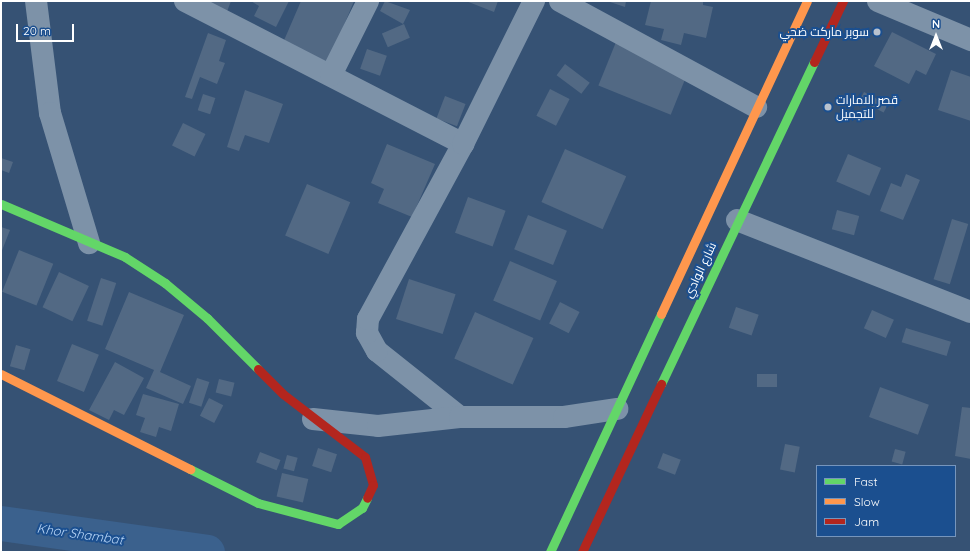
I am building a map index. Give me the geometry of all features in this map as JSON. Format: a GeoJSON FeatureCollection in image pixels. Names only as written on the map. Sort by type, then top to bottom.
{"type":"FeatureCollection","features":[{"type":"Feature","properties":{"kind":"main road","name":"شارع الوادي"},"geometry":{"type":"LineString","coordinates":[[550,552],[756,107],[807,1]]}},
{"type":"Feature","properties":{"kind":"main road","name":"شارع الوادي"},"geometry":{"type":"LineString","coordinates":[[582,552],[737,220],[843,1]]}},
{"type":"Feature","properties":{"kind":"main road"},"geometry":{"type":"LineString","coordinates":[[1,204],[125,257],[165,284],[313,418],[365,457],[373,485],[362,508],[338,524],[258,503],[1,374]]}},
{"type":"Feature","properties":{"kind":"street"},"geometry":{"type":"LineString","coordinates":[[36,1],[50,113],[90,242]]}},
{"type":"Feature","properties":{"kind":"street"},"geometry":{"type":"LineString","coordinates":[[331,75],[368,1]]}},
{"type":"Feature","properties":{"kind":"street"},"geometry":{"type":"LineString","coordinates":[[460,417],[377,350],[367,333],[368,319],[463,144],[534,1]]}},
{"type":"Feature","properties":{"kind":"street"},"geometry":{"type":"LineString","coordinates":[[560,1],[756,107]]}},
{"type":"Feature","properties":{"kind":"street"},"geometry":{"type":"LineString","coordinates":[[878,1],[971,40]]}},
{"type":"Feature","properties":{"kind":"street"},"geometry":{"type":"LineString","coordinates":[[196,4],[463,144]]}},
{"type":"Feature","properties":{"kind":"street"},"geometry":{"type":"LineString","coordinates":[[737,220],[971,312]]}},
{"type":"Feature","properties":{"kind":"street"},"geometry":{"type":"LineString","coordinates":[[313,418],[378,426],[460,417],[564,417],[617,408]]}},
{"type":"Feature","properties":{"kind":"building"},"geometry":{"type":"Polygon","coordinates":[[[183,1],[231,1],[225,17],[183,1]]]}},
{"type":"Feature","properties":{"kind":"building"},"geometry":{"type":"Polygon","coordinates":[[[251,1],[289,1],[276,27],[254,16],[259,6],[251,1]]]}},
{"type":"Feature","properties":{"kind":"building"},"geometry":{"type":"Polygon","coordinates":[[[301,1],[354,1],[328,64],[282,45],[301,1]]]}},
{"type":"Feature","properties":{"kind":"building"},"geometry":{"type":"Polygon","coordinates":[[[385,1],[410,10],[403,24],[380,11],[385,1]]]}},
{"type":"Feature","properties":{"kind":"building"},"geometry":{"type":"Polygon","coordinates":[[[466,1],[498,1],[494,12],[466,1]]]}},
{"type":"Feature","properties":{"kind":"building"},"geometry":{"type":"Polygon","coordinates":[[[607,1],[626,1],[625,7],[607,1]]]}},
{"type":"Feature","properties":{"kind":"building"},"geometry":{"type":"Polygon","coordinates":[[[651,1],[703,1],[703,5],[713,7],[706,38],[684,33],[681,45],[661,40],[664,29],[645,25],[651,1]]]}},
{"type":"Feature","properties":{"kind":"building"},"geometry":{"type":"Polygon","coordinates":[[[404,24],[410,38],[388,47],[382,33],[404,24]]]}},
{"type":"Feature","properties":{"kind":"building"},"geometry":{"type":"Polygon","coordinates":[[[892,32],[936,54],[926,75],[916,70],[909,84],[874,66],[892,32]]]}},
{"type":"Feature","properties":{"kind":"building"},"geometry":{"type":"Polygon","coordinates":[[[208,33],[226,40],[219,61],[225,63],[217,84],[200,77],[192,99],[185,97],[208,33]]]}},
{"type":"Feature","properties":{"kind":"building"},"geometry":{"type":"Polygon","coordinates":[[[616,42],[688,71],[671,115],[598,86],[616,42]]]}},
{"type":"Feature","properties":{"kind":"building"},"geometry":{"type":"Polygon","coordinates":[[[367,49],[387,56],[380,76],[360,69],[367,49]]]}},
{"type":"Feature","properties":{"kind":"building"},"geometry":{"type":"Polygon","coordinates":[[[565,64],[590,83],[581,94],[557,75],[565,64]]]}},
{"type":"Feature","properties":{"kind":"building"},"geometry":{"type":"Polygon","coordinates":[[[951,70],[971,77],[971,121],[938,110],[951,70]]]}},
{"type":"Feature","properties":{"kind":"building"},"geometry":{"type":"Polygon","coordinates":[[[550,89],[570,99],[556,126],[536,116],[550,89]]]}},
{"type":"Feature","properties":{"kind":"building"},"geometry":{"type":"Polygon","coordinates":[[[245,90],[283,104],[269,143],[245,135],[239,151],[227,147],[245,90]]]}},
{"type":"Feature","properties":{"kind":"building"},"geometry":{"type":"Polygon","coordinates":[[[864,92],[888,105],[884,113],[860,100],[864,92]]]}},
{"type":"Feature","properties":{"kind":"building"},"geometry":{"type":"Polygon","coordinates":[[[203,94],[215,98],[210,114],[198,110],[203,94]]]}},
{"type":"Feature","properties":{"kind":"building"},"geometry":{"type":"Polygon","coordinates":[[[445,96],[466,104],[457,126],[436,118],[445,96]]]}},
{"type":"Feature","properties":{"kind":"building"},"geometry":{"type":"Polygon","coordinates":[[[183,123],[205,134],[195,156],[172,145],[183,123]]]}},
{"type":"Feature","properties":{"kind":"building"},"geometry":{"type":"Polygon","coordinates":[[[387,144],[435,164],[412,217],[378,203],[384,189],[371,183],[387,144]]]}},
{"type":"Feature","properties":{"kind":"building"},"geometry":{"type":"Polygon","coordinates":[[[565,149],[626,176],[603,229],[541,202],[565,149]]]}},
{"type":"Feature","properties":{"kind":"building"},"geometry":{"type":"Polygon","coordinates":[[[848,154],[881,168],[869,196],[836,182],[848,154]]]}},
{"type":"Feature","properties":{"kind":"building"},"geometry":{"type":"Polygon","coordinates":[[[1,158],[13,162],[9,173],[1,170],[1,158]]]}},
{"type":"Feature","properties":{"kind":"building"},"geometry":{"type":"Polygon","coordinates":[[[906,174],[920,180],[903,220],[880,211],[891,183],[901,187],[906,174]]]}},
{"type":"Feature","properties":{"kind":"building"},"geometry":{"type":"Polygon","coordinates":[[[307,184],[350,202],[328,254],[285,236],[307,184]]]}},
{"type":"Feature","properties":{"kind":"building"},"geometry":{"type":"Polygon","coordinates":[[[468,197],[506,211],[493,246],[455,233],[468,197]]]}},
{"type":"Feature","properties":{"kind":"building"},"geometry":{"type":"Polygon","coordinates":[[[837,210],[859,216],[854,235],[832,229],[837,210]]]}},
{"type":"Feature","properties":{"kind":"building"},"geometry":{"type":"Polygon","coordinates":[[[528,215],[567,231],[553,265],[514,249],[528,215]]]}},
{"type":"Feature","properties":{"kind":"building"},"geometry":{"type":"Polygon","coordinates":[[[952,219],[968,224],[950,284],[934,279],[952,219]]]}},
{"type":"Feature","properties":{"kind":"building"},"geometry":{"type":"Polygon","coordinates":[[[1,227],[10,230],[1,253],[1,227]]]}},
{"type":"Feature","properties":{"kind":"building"},"geometry":{"type":"Polygon","coordinates":[[[19,250],[53,264],[36,306],[2,292],[19,250]]]}},
{"type":"Feature","properties":{"kind":"building"},"geometry":{"type":"Polygon","coordinates":[[[510,261],[557,281],[540,321],[493,301],[510,261]]]}},
{"type":"Feature","properties":{"kind":"building"},"geometry":{"type":"Polygon","coordinates":[[[59,272],[89,286],[72,321],[43,307],[59,272]]]}},
{"type":"Feature","properties":{"kind":"building"},"geometry":{"type":"Polygon","coordinates":[[[101,278],[116,283],[102,326],[87,321],[101,278]]]}},
{"type":"Feature","properties":{"kind":"building"},"geometry":{"type":"Polygon","coordinates":[[[409,279],[456,294],[443,334],[396,319],[409,279]]]}},
{"type":"Feature","properties":{"kind":"building"},"geometry":{"type":"Polygon","coordinates":[[[129,292],[184,315],[160,372],[191,386],[183,404],[146,388],[154,370],[105,349],[129,292]]]}},
{"type":"Feature","properties":{"kind":"building"},"geometry":{"type":"Polygon","coordinates":[[[560,302],[580,312],[569,333],[549,323],[560,302]]]}},
{"type":"Feature","properties":{"kind":"building"},"geometry":{"type":"Polygon","coordinates":[[[736,307],[759,315],[752,336],[729,328],[736,307]]]}},
{"type":"Feature","properties":{"kind":"building"},"geometry":{"type":"Polygon","coordinates":[[[872,310],[894,320],[886,338],[864,328],[872,310]]]}},
{"type":"Feature","properties":{"kind":"building"},"geometry":{"type":"Polygon","coordinates":[[[475,312],[533,338],[513,385],[454,359],[475,312]]]}},
{"type":"Feature","properties":{"kind":"building"},"geometry":{"type":"Polygon","coordinates":[[[906,328],[951,342],[947,356],[902,342],[906,328]]]}},
{"type":"Feature","properties":{"kind":"building"},"geometry":{"type":"Polygon","coordinates":[[[72,344],[99,355],[84,392],[57,381],[72,344]]]}},
{"type":"Feature","properties":{"kind":"building"},"geometry":{"type":"Polygon","coordinates":[[[16,345],[30,349],[24,370],[10,366],[16,345]]]}},
{"type":"Feature","properties":{"kind":"building"},"geometry":{"type":"Polygon","coordinates":[[[115,362],[144,378],[124,415],[114,410],[109,420],[89,410],[115,362]]]}},
{"type":"Feature","properties":{"kind":"building"},"geometry":{"type":"Polygon","coordinates":[[[757,374],[777,374],[777,387],[757,387],[757,374]]]}},
{"type":"Feature","properties":{"kind":"building"},"geometry":{"type":"Polygon","coordinates":[[[197,378],[209,382],[201,407],[189,403],[197,378]]]}},
{"type":"Feature","properties":{"kind":"building"},"geometry":{"type":"Polygon","coordinates":[[[219,379],[235,383],[231,396],[216,393],[219,379]]]}},
{"type":"Feature","properties":{"kind":"building"},"geometry":{"type":"Polygon","coordinates":[[[880,387],[929,405],[918,435],[869,417],[880,387]]]}},
{"type":"Feature","properties":{"kind":"building"},"geometry":{"type":"Polygon","coordinates":[[[143,394],[179,404],[171,431],[159,427],[156,437],[140,432],[145,418],[136,415],[143,394]]]}},
{"type":"Feature","properties":{"kind":"building"},"geometry":{"type":"Polygon","coordinates":[[[209,398],[223,405],[214,423],[200,416],[209,398]]]}},
{"type":"Feature","properties":{"kind":"building"},"geometry":{"type":"Polygon","coordinates":[[[962,407],[971,408],[971,459],[955,456],[962,407]]]}},
{"type":"Feature","properties":{"kind":"building"},"geometry":{"type":"Polygon","coordinates":[[[785,444],[800,447],[795,472],[780,470],[785,444]]]}},
{"type":"Feature","properties":{"kind":"building"},"geometry":{"type":"Polygon","coordinates":[[[318,448],[337,454],[331,472],[312,466],[318,448]]]}},
{"type":"Feature","properties":{"kind":"building"},"geometry":{"type":"Polygon","coordinates":[[[895,449],[906,452],[902,464],[892,462],[895,449]]]}},
{"type":"Feature","properties":{"kind":"building"},"geometry":{"type":"Polygon","coordinates":[[[260,452],[281,460],[277,470],[256,462],[260,452]]]}},
{"type":"Feature","properties":{"kind":"building"},"geometry":{"type":"Polygon","coordinates":[[[663,453],[681,460],[675,475],[657,468],[663,453]]]}},
{"type":"Feature","properties":{"kind":"building"},"geometry":{"type":"Polygon","coordinates":[[[287,455],[298,458],[294,471],[283,469],[287,455]]]}},
{"type":"Feature","properties":{"kind":"building"},"geometry":{"type":"Polygon","coordinates":[[[282,473],[308,479],[303,502],[277,496],[282,473]]]}},
{"type":"Feature","properties":{"kind":"waterway","name":"Khor Shambat"},"geometry":{"type":"LineString","coordinates":[[1,523],[207,552]]}},
{"type":"Feature","properties":{"kind":"traffic: fast"},"geometry":{"type":"LineString","coordinates":[[661,384],[814,62]]}},
{"type":"Feature","properties":{"kind":"traffic: fast"},"geometry":{"type":"LineString","coordinates":[[1,204],[125,257],[165,283],[207,318],[258,369]]}},
{"type":"Feature","properties":{"kind":"traffic: fast"},"geometry":{"type":"LineString","coordinates":[[550,552],[661,314]]}},
{"type":"Feature","properties":{"kind":"traffic: fast"},"geometry":{"type":"LineString","coordinates":[[190,469],[258,503],[338,524],[362,508],[367,498]]}},
{"type":"Feature","properties":{"kind":"traffic: slow"},"geometry":{"type":"LineString","coordinates":[[661,314],[807,1]]}},
{"type":"Feature","properties":{"kind":"traffic: slow"},"geometry":{"type":"LineString","coordinates":[[1,374],[190,469]]}},
{"type":"Feature","properties":{"kind":"traffic: jam"},"geometry":{"type":"LineString","coordinates":[[814,62],[843,1]]}},
{"type":"Feature","properties":{"kind":"traffic: jam"},"geometry":{"type":"LineString","coordinates":[[258,369],[283,394],[365,457],[373,485],[367,498]]}},
{"type":"Feature","properties":{"kind":"traffic: jam"},"geometry":{"type":"LineString","coordinates":[[582,552],[661,384]]}},
{"type":"Feature","properties":{"kind":"place","name":"سوبر ماركت ضحي"},"geometry":{"type":"Point","coordinates":[877,32]}},
{"type":"Feature","properties":{"kind":"place","name":"قصر الامارات للتجميل"},"geometry":{"type":"Point","coordinates":[828,107]}}]}
